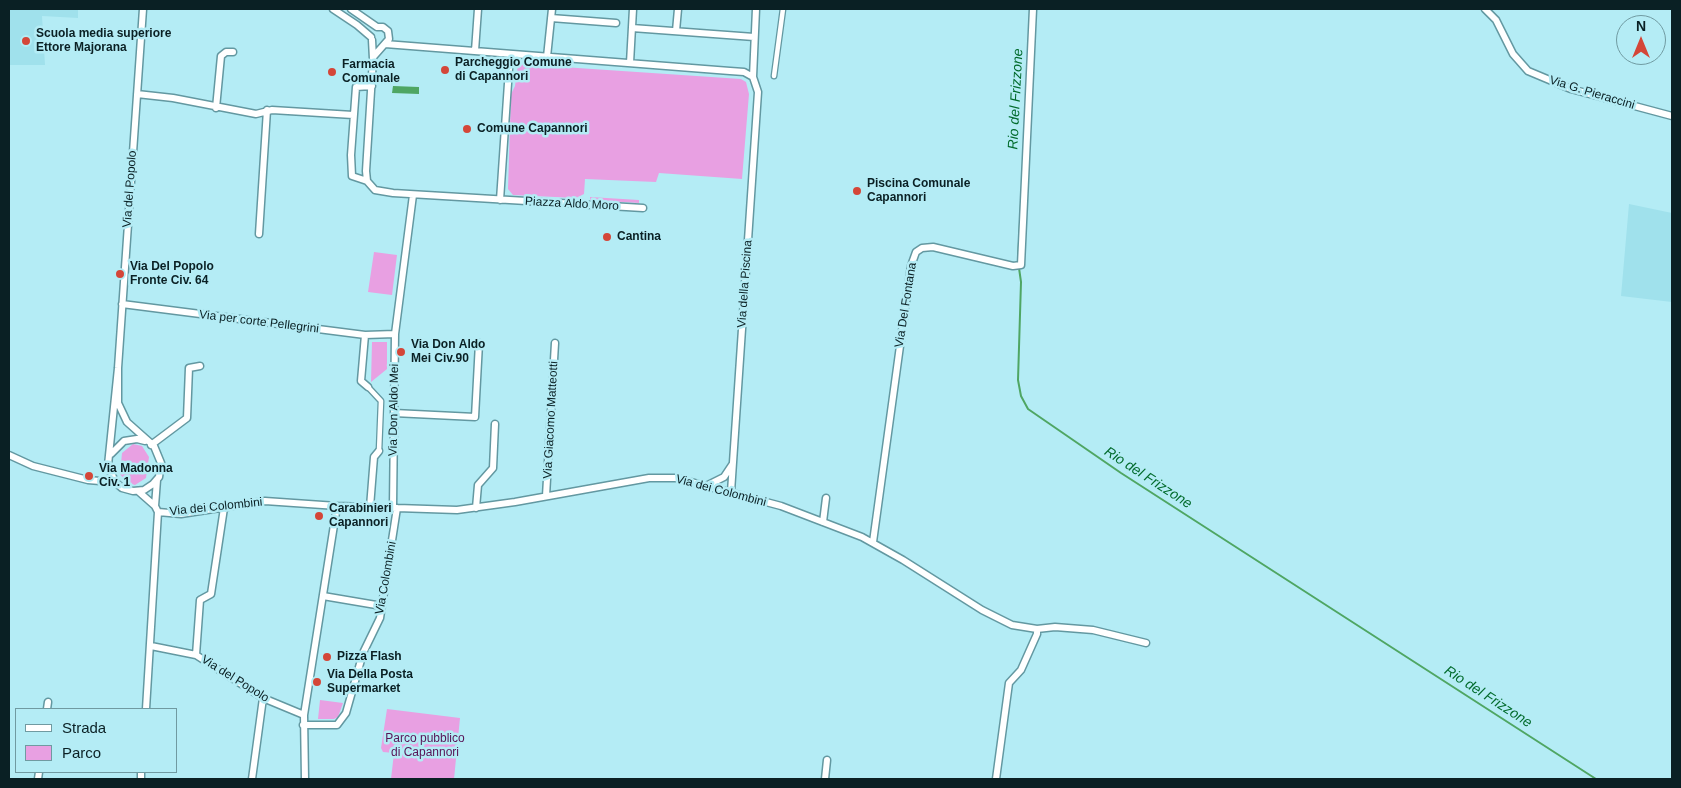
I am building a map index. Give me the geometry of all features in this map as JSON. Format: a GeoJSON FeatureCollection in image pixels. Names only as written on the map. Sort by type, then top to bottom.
{"type":"FeatureCollection","features":[{"type":"Feature","properties":{"kind":"street","name":"Via del Popolo"},"geometry":{"type":"LineString","coordinates":[[112,478],[108,465],[118,368],[143,9]]}},
{"type":"Feature","properties":{"kind":"street"},"geometry":{"type":"LineString","coordinates":[[333,9],[357,24],[377,45],[406,44],[744,72],[753,77]]}},
{"type":"Feature","properties":{"kind":"street"},"geometry":{"type":"LineString","coordinates":[[351,9],[377,27],[383,27],[406,44]]}},
{"type":"Feature","properties":{"kind":"street"},"geometry":{"type":"LineString","coordinates":[[475,51],[478,9]]}},
{"type":"Feature","properties":{"kind":"street"},"geometry":{"type":"LineString","coordinates":[[548,57],[552,9]]}},
{"type":"Feature","properties":{"kind":"street"},"geometry":{"type":"LineString","coordinates":[[630,63],[633,9]]}},
{"type":"Feature","properties":{"kind":"street"},"geometry":{"type":"LineString","coordinates":[[676,31],[678,9]]}},
{"type":"Feature","properties":{"kind":"street","name":"Via della Piscina"},"geometry":{"type":"LineString","coordinates":[[731,492],[758,92],[753,77],[756,9]]}},
{"type":"Feature","properties":{"kind":"street"},"geometry":{"type":"LineString","coordinates":[[774,76],[783,9]]}},
{"type":"Feature","properties":{"kind":"street","name":"Via Del Fontana"},"geometry":{"type":"LineString","coordinates":[[872,542],[911,266],[916,252],[922,248],[933,248],[1018,265],[1034,9]]}},
{"type":"Feature","properties":{"kind":"street","name":"Via G. Pieraccini"},"geometry":{"type":"LineString","coordinates":[[1485,9],[1496,20],[1513,54],[1528,71],[1571,89],[1672,116]]}},
{"type":"Feature","properties":{"kind":"street"},"geometry":{"type":"LineString","coordinates":[[551,18],[616,23]]}},
{"type":"Feature","properties":{"kind":"street"},"geometry":{"type":"LineString","coordinates":[[367,181],[373,59],[371,39],[372,31],[377,27]]}},
{"type":"Feature","properties":{"kind":"street"},"geometry":{"type":"LineString","coordinates":[[632,28],[754,37]]}},
{"type":"Feature","properties":{"kind":"street"},"geometry":{"type":"LineString","coordinates":[[373,59],[389,39],[389,33]]}},
{"type":"Feature","properties":{"kind":"street"},"geometry":{"type":"LineString","coordinates":[[216,108],[221,56],[226,52],[233,52]]}},
{"type":"Feature","properties":{"kind":"street"},"geometry":{"type":"LineString","coordinates":[[500,200],[510,54]]}},
{"type":"Feature","properties":{"kind":"street","name":"Piazza Aldo Moro"},"geometry":{"type":"LineString","coordinates":[[372,86],[356,87],[351,172],[352,176],[367,181],[375,190],[413,195],[643,208]]}},
{"type":"Feature","properties":{"kind":"street"},"geometry":{"type":"LineString","coordinates":[[137,94],[173,98],[216,108],[256,114],[267,110],[353,115]]}},
{"type":"Feature","properties":{"kind":"street"},"geometry":{"type":"LineString","coordinates":[[259,234],[267,110]]}},
{"type":"Feature","properties":{"kind":"street","name":"Via Don Aldo Mei"},"geometry":{"type":"LineString","coordinates":[[395,507],[395,334],[413,195]]}},
{"type":"Feature","properties":{"kind":"street","name":"Via per corte Pellegrini"},"geometry":{"type":"LineString","coordinates":[[122,304],[365,335],[395,334]]}},
{"type":"Feature","properties":{"kind":"street"},"geometry":{"type":"LineString","coordinates":[[365,335],[361,381],[382,401],[379,452],[374,457],[370,507]]}},
{"type":"Feature","properties":{"kind":"street"},"geometry":{"type":"LineString","coordinates":[[394,413],[475,416],[479,342]]}},
{"type":"Feature","properties":{"kind":"street","name":"Via Giacomo Matteotti"},"geometry":{"type":"LineString","coordinates":[[546,496],[555,343]]}},
{"type":"Feature","properties":{"kind":"street"},"geometry":{"type":"LineString","coordinates":[[110,456],[116,447],[124,441],[137,439],[149,443],[187,418],[189,368],[200,366]]}},
{"type":"Feature","properties":{"kind":"street","name":"Via del Popolo"},"geometry":{"type":"LineString","coordinates":[[118,368],[118,403],[127,422],[159,454],[162,462],[157,479],[156,509]]}},
{"type":"Feature","properties":{"kind":"street"},"geometry":{"type":"LineString","coordinates":[[476,508],[478,485],[493,468],[495,424]]}},
{"type":"Feature","properties":{"kind":"street"},"geometry":{"type":"LineString","coordinates":[[9,455],[33,466],[88,480],[100,481],[112,478],[122,488],[138,491],[149,487],[157,479]]}},
{"type":"Feature","properties":{"kind":"street"},"geometry":{"type":"LineString","coordinates":[[707,485],[724,477],[731,469],[734,457]]}},
{"type":"Feature","properties":{"kind":"street","name":"Via dei Colombini"},"geometry":{"type":"LineString","coordinates":[[156,509],[181,514],[265,501],[337,506],[457,510],[661,477],[676,478],[731,492],[823,522],[872,542],[1001,621],[1037,628],[1055,627],[1093,630],[1146,643]]}},
{"type":"Feature","properties":{"kind":"street"},"geometry":{"type":"LineString","coordinates":[[138,491],[156,509],[151,646],[146,708]]}},
{"type":"Feature","properties":{"kind":"street"},"geometry":{"type":"LineString","coordinates":[[823,522],[826,498]]}},
{"type":"Feature","properties":{"kind":"street"},"geometry":{"type":"LineString","coordinates":[[305,779],[304,715],[337,506]]}},
{"type":"Feature","properties":{"kind":"street","name":"Via Colombini"},"geometry":{"type":"LineString","coordinates":[[303,726],[337,725],[343,719],[357,670],[376,628],[382,606],[395,507]]}},
{"type":"Feature","properties":{"kind":"street"},"geometry":{"type":"LineString","coordinates":[[196,655],[200,600],[211,594],[224,508]]}},
{"type":"Feature","properties":{"kind":"street"},"geometry":{"type":"LineString","coordinates":[[323,596],[382,606]]}},
{"type":"Feature","properties":{"kind":"street"},"geometry":{"type":"LineString","coordinates":[[996,779],[1008,683],[1021,670],[1037,634],[1037,628]]}},
{"type":"Feature","properties":{"kind":"street","name":"Via del Popolo"},"geometry":{"type":"LineString","coordinates":[[151,646],[196,655],[263,698],[304,715]]}},
{"type":"Feature","properties":{"kind":"street"},"geometry":{"type":"LineString","coordinates":[[252,779],[263,698]]}},
{"type":"Feature","properties":{"kind":"street"},"geometry":{"type":"LineString","coordinates":[[48,702],[48,708]]}},
{"type":"Feature","properties":{"kind":"street"},"geometry":{"type":"LineString","coordinates":[[825,779],[827,760]]}},
{"type":"Feature","properties":{"kind":"shaded area","name":"Scuola media superiore Ettore Majorana"},"geometry":{"type":"Polygon","coordinates":[[[9,9],[78,9],[78,18],[42,16],[45,65],[9,65],[9,9]]]}},
{"type":"Feature","properties":{"kind":"shaded area"},"geometry":{"type":"Polygon","coordinates":[[[393,86],[419,87],[419,94],[392,93],[393,86]]]}},
{"type":"Feature","properties":{"kind":"shaded area"},"geometry":{"type":"Polygon","coordinates":[[[1629,204],[1672,213],[1672,302],[1621,296],[1629,204]]]}},
{"type":"Feature","properties":{"kind":"green space"},"geometry":{"type":"Polygon","coordinates":[[[518,64],[741,79],[746,82],[749,94],[742,179],[659,173],[656,182],[585,179],[584,194],[576,198],[513,195],[508,189],[511,94],[515,86],[518,64]]]}},
{"type":"Feature","properties":{"kind":"green space"},"geometry":{"type":"Polygon","coordinates":[[[590,197],[639,200],[639,203],[590,200],[590,197]]]}},
{"type":"Feature","properties":{"kind":"green space"},"geometry":{"type":"Polygon","coordinates":[[[374,252],[397,255],[392,295],[368,292],[374,252]]]}},
{"type":"Feature","properties":{"kind":"green space"},"geometry":{"type":"Polygon","coordinates":[[[372,342],[387,342],[387,369],[371,382],[372,342]]]}},
{"type":"Feature","properties":{"kind":"green space"},"geometry":{"type":"Polygon","coordinates":[[[133,444],[142,446],[149,457],[146,478],[135,485],[126,482],[120,474],[122,453],[133,444]]]}},
{"type":"Feature","properties":{"kind":"green space"},"geometry":{"type":"Polygon","coordinates":[[[320,700],[343,703],[338,717],[334,719],[318,719],[320,700]]]}},
{"type":"Feature","properties":{"kind":"green space","name":"Parco pubblico di Capannori"},"geometry":{"type":"Polygon","coordinates":[[[387,709],[460,718],[454,779],[391,779],[394,753],[383,752],[381,748],[387,709]]]}},
{"type":"Feature","properties":{"kind":"waterway","name":"Rio del Frizzone"},"geometry":{"type":"LineString","coordinates":[[1018,261],[1021,203]]}},
{"type":"Feature","properties":{"kind":"waterway","name":"Rio del Frizzone"},"geometry":{"type":"LineString","coordinates":[[1019,268],[1021,282],[1018,380],[1021,396],[1028,409],[1121,473],[1596,779]]}},
{"type":"Feature","properties":{"kind":"place","name":"Scuola media superiore Ettore Majorana"},"geometry":{"type":"Point","coordinates":[26,41]}},
{"type":"Feature","properties":{"kind":"place","name":"Parcheggio Comune di Capannori"},"geometry":{"type":"Point","coordinates":[445,70]}},
{"type":"Feature","properties":{"kind":"place","name":"Farmacia Comunale"},"geometry":{"type":"Point","coordinates":[332,72]}},
{"type":"Feature","properties":{"kind":"place","name":"Comune Capannori"},"geometry":{"type":"Point","coordinates":[467,129]}},
{"type":"Feature","properties":{"kind":"place","name":"Piscina Comunale Capannori"},"geometry":{"type":"Point","coordinates":[857,191]}},
{"type":"Feature","properties":{"kind":"place","name":"Cantina"},"geometry":{"type":"Point","coordinates":[607,237]}},
{"type":"Feature","properties":{"kind":"place","name":"Via Del Popolo Fronte Civ. 64"},"geometry":{"type":"Point","coordinates":[120,274]}},
{"type":"Feature","properties":{"kind":"place","name":"Via Don Aldo Mei Civ.90"},"geometry":{"type":"Point","coordinates":[401,352]}},
{"type":"Feature","properties":{"kind":"place","name":"Via Madonna Civ. 1"},"geometry":{"type":"Point","coordinates":[89,476]}},
{"type":"Feature","properties":{"kind":"place","name":"Carabinieri Capannori"},"geometry":{"type":"Point","coordinates":[319,516]}},
{"type":"Feature","properties":{"kind":"place","name":"Pizza Flash"},"geometry":{"type":"Point","coordinates":[327,657]}},
{"type":"Feature","properties":{"kind":"place","name":"Via Della Posta Supermarket"},"geometry":{"type":"Point","coordinates":[317,682]}}]}
